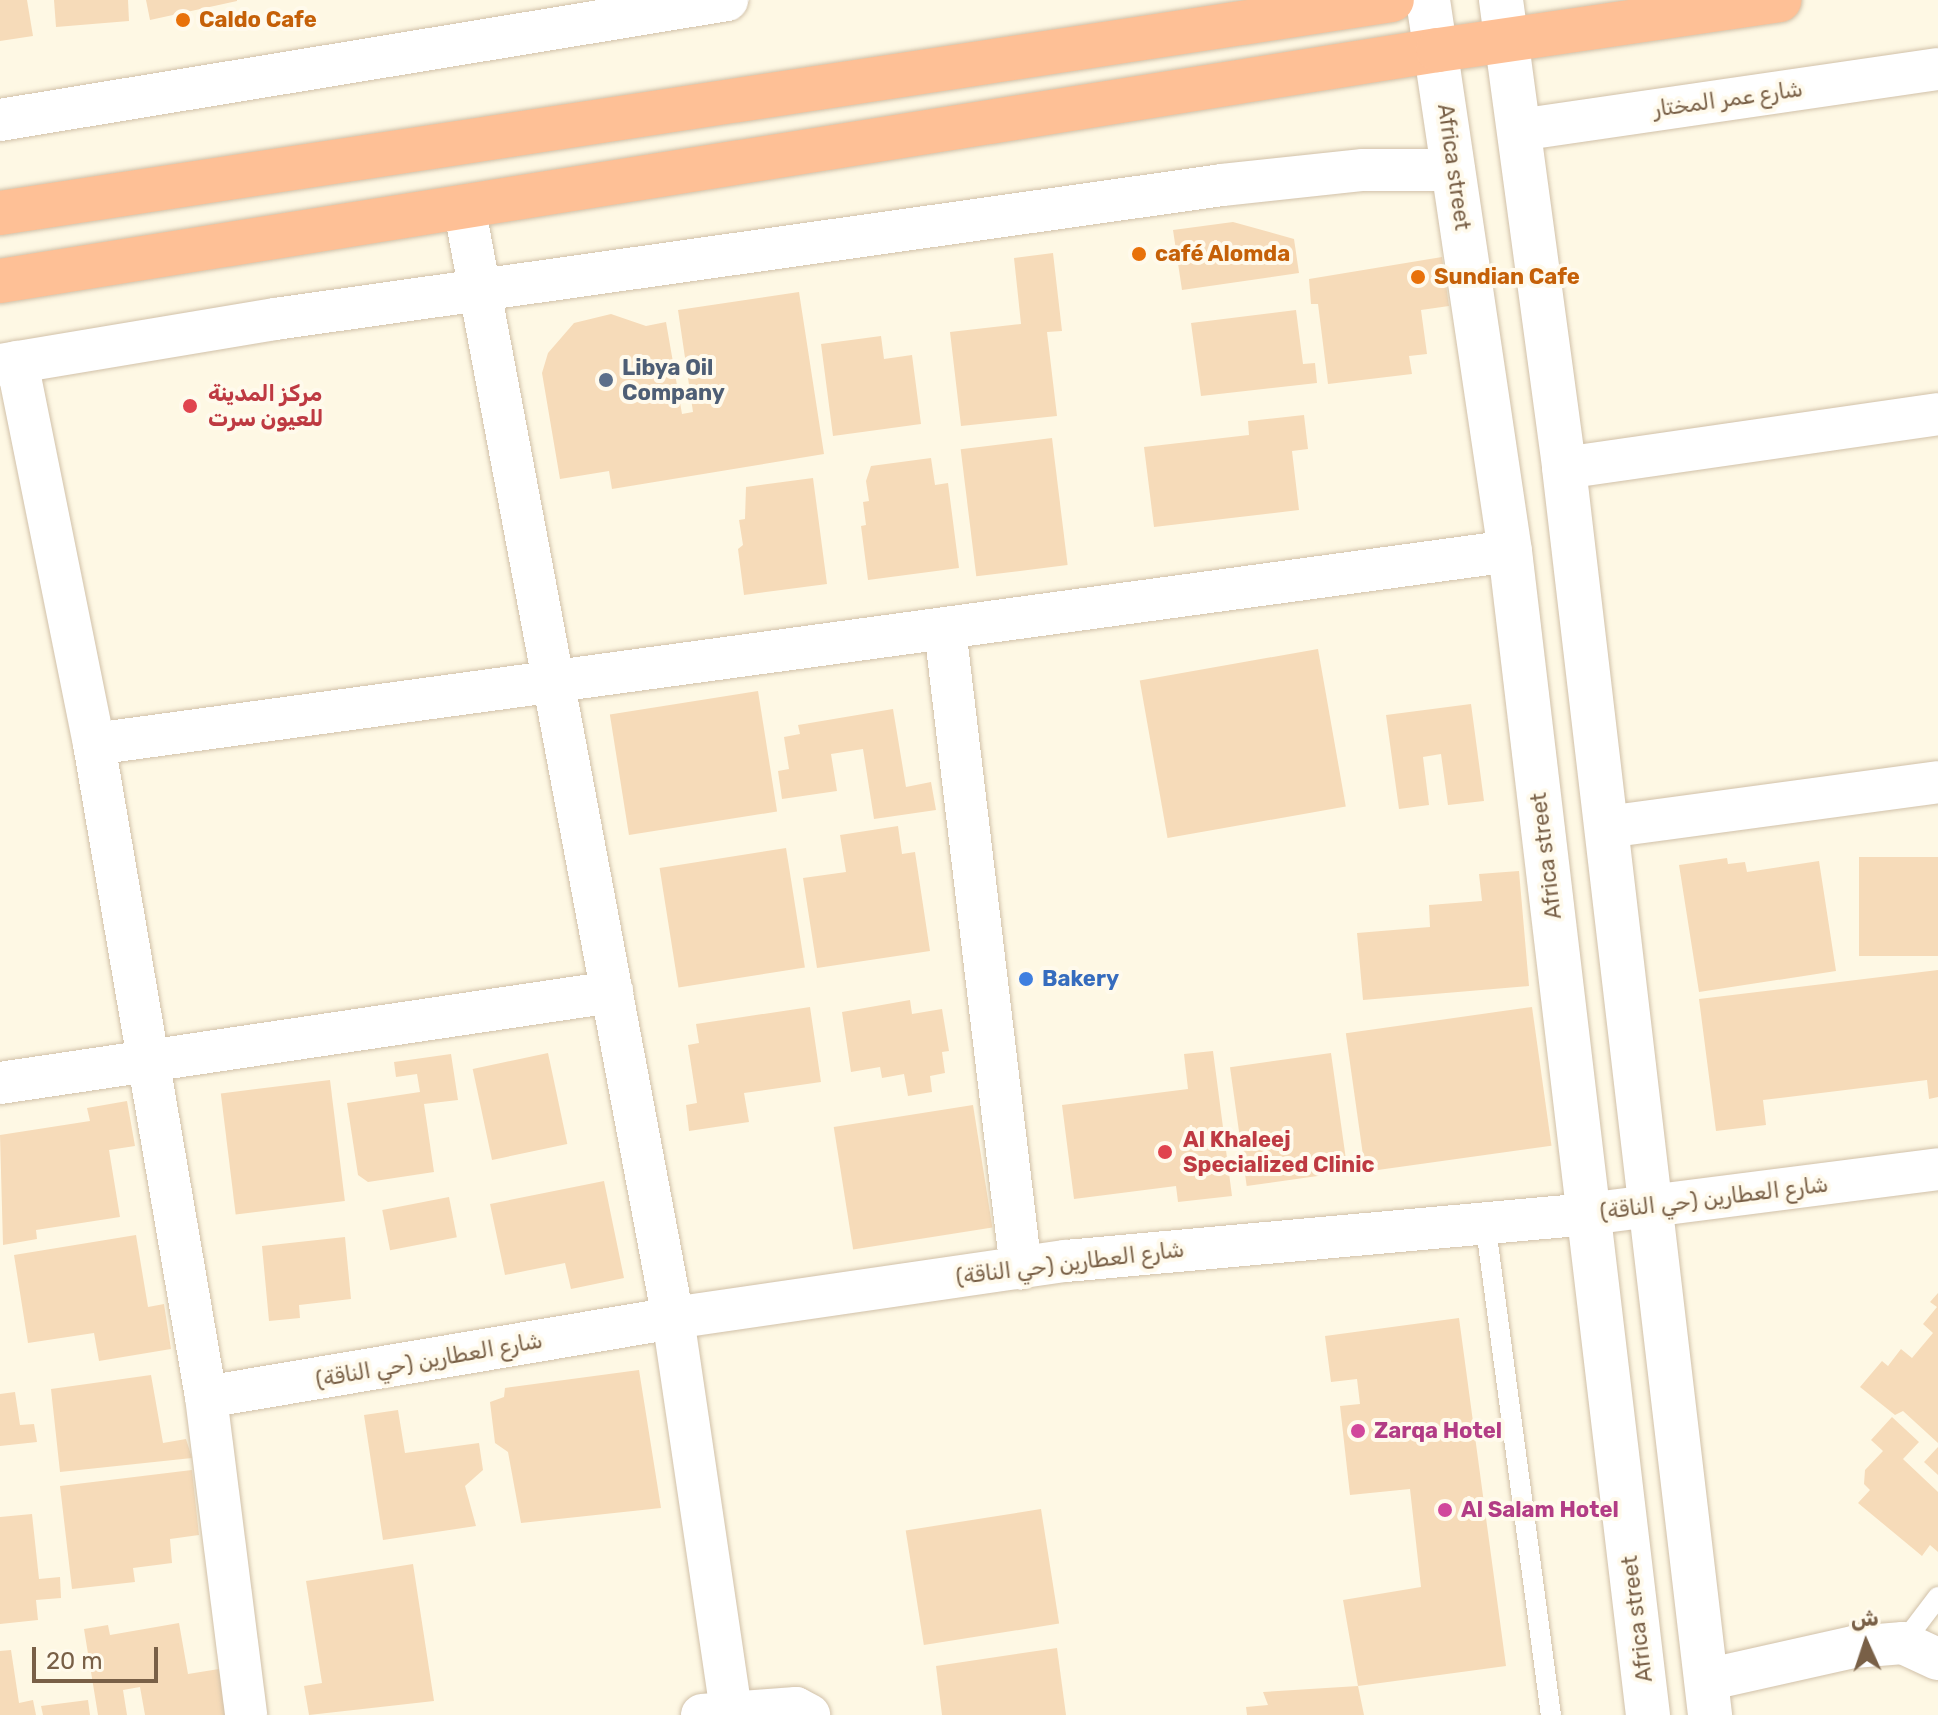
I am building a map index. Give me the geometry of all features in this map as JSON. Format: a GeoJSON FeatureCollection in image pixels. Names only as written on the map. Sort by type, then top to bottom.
{"type":"FeatureCollection","features":[{"type":"Feature","properties":{"kind":"highway"},"geometry":{"type":"LineString","coordinates":[[0,213],[1392,0]]}},
{"type":"Feature","properties":{"kind":"highway"},"geometry":{"type":"LineString","coordinates":[[0,281],[1438,50],[1504,20],[1779,0]]}},
{"type":"Feature","properties":{"kind":"street"},"geometry":{"type":"LineString","coordinates":[[0,120],[622,10],[727,0]]}},
{"type":"Feature","properties":{"kind":"street","name":"Africa street"},"geometry":{"type":"LineString","coordinates":[[1428,0],[1438,50],[1510,551],[1648,1715]]}},
{"type":"Feature","properties":{"kind":"street"},"geometry":{"type":"LineString","coordinates":[[1504,20],[1564,468],[1708,1697],[1854,1647],[1920,1651]]}},
{"type":"Feature","properties":{"kind":"street","name":"شارع عمر المختار"},"geometry":{"type":"LineString","coordinates":[[1519,130],[1938,69]]}},
{"type":"Feature","properties":{"kind":"street"},"geometry":{"type":"LineString","coordinates":[[246,1715],[206,1397],[94,744],[8,363],[1222,185],[1363,170],[1454,170]]}},
{"type":"Feature","properties":{"kind":"street"},"geometry":{"type":"LineString","coordinates":[[464,206],[556,680],[673,1318],[716,1713],[796,1708],[809,1715]]}},
{"type":"Feature","properties":{"kind":"street"},"geometry":{"type":"LineString","coordinates":[[1564,468],[1938,414]]}},
{"type":"Feature","properties":{"kind":"street"},"geometry":{"type":"LineString","coordinates":[[94,744],[1510,551]]}},
{"type":"Feature","properties":{"kind":"street"},"geometry":{"type":"LineString","coordinates":[[945,629],[1021,1269]]}},
{"type":"Feature","properties":{"kind":"street"},"geometry":{"type":"LineString","coordinates":[[1607,827],[1938,782]]}},
{"type":"Feature","properties":{"kind":"street"},"geometry":{"type":"LineString","coordinates":[[0,1083],[612,992]]}},
{"type":"Feature","properties":{"kind":"street","name":"شارع العطارين (حي الناقة)"},"geometry":{"type":"LineString","coordinates":[[206,1397],[673,1318],[1021,1269],[1485,1221],[1588,1214],[1938,1169]]}},
{"type":"Feature","properties":{"kind":"lane"},"geometry":{"type":"LineString","coordinates":[[1485,1221],[1551,1715]]}},
{"type":"Feature","properties":{"kind":"lane"},"geometry":{"type":"LineString","coordinates":[[1920,1651],[1938,1597]]}},
{"type":"Feature","properties":{"kind":"building"},"geometry":{"type":"Polygon","coordinates":[[[0,0],[27,0],[33,36],[0,41],[0,0]]]}},
{"type":"Feature","properties":{"kind":"building"},"geometry":{"type":"Polygon","coordinates":[[[54,0],[128,0],[129,21],[56,27],[54,0]]]}},
{"type":"Feature","properties":{"kind":"building"},"geometry":{"type":"Polygon","coordinates":[[[146,0],[237,0],[237,1],[150,20],[146,0]]]}},
{"type":"Feature","properties":{"kind":"building"},"geometry":{"type":"Polygon","coordinates":[[[1233,222],[1294,239],[1299,273],[1182,290],[1173,230],[1233,222]]]}},
{"type":"Feature","properties":{"kind":"building"},"geometry":{"type":"Polygon","coordinates":[[[1053,253],[1062,331],[1047,332],[1057,416],[961,426],[950,332],[1021,324],[1014,258],[1053,253]]]}},
{"type":"Feature","properties":{"kind":"building"},"geometry":{"type":"Polygon","coordinates":[[[1442,257],[1449,306],[1421,310],[1427,354],[1409,356],[1412,374],[1328,384],[1318,304],[1311,304],[1309,279],[1442,257]]]}},
{"type":"Feature","properties":{"kind":"building"},"geometry":{"type":"Polygon","coordinates":[[[799,292],[824,454],[612,489],[609,471],[560,479],[542,373],[548,353],[574,323],[611,314],[646,326],[666,322],[682,414],[693,412],[678,310],[799,292]]]}},
{"type":"Feature","properties":{"kind":"building"},"geometry":{"type":"Polygon","coordinates":[[[1296,310],[1303,364],[1315,363],[1317,383],[1201,396],[1191,323],[1296,310]]]}},
{"type":"Feature","properties":{"kind":"building"},"geometry":{"type":"Polygon","coordinates":[[[881,336],[884,359],[912,355],[921,424],[833,436],[821,344],[881,336]]]}},
{"type":"Feature","properties":{"kind":"building"},"geometry":{"type":"Polygon","coordinates":[[[1304,415],[1308,449],[1292,451],[1299,510],[1154,527],[1144,447],[1249,435],[1248,421],[1304,415]]]}},
{"type":"Feature","properties":{"kind":"building"},"geometry":{"type":"Polygon","coordinates":[[[1052,438],[1068,565],[976,576],[961,449],[1052,438]]]}},
{"type":"Feature","properties":{"kind":"building"},"geometry":{"type":"Polygon","coordinates":[[[931,458],[935,485],[948,483],[959,568],[868,580],[861,526],[866,525],[863,502],[869,501],[866,481],[871,466],[931,458]]]}},
{"type":"Feature","properties":{"kind":"building"},"geometry":{"type":"Polygon","coordinates":[[[813,478],[827,584],[744,595],[738,549],[743,545],[739,520],[745,519],[746,487],[813,478]]]}},
{"type":"Feature","properties":{"kind":"building"},"geometry":{"type":"Polygon","coordinates":[[[1318,649],[1346,807],[1168,838],[1140,680],[1318,649]]]}},
{"type":"Feature","properties":{"kind":"building"},"geometry":{"type":"Polygon","coordinates":[[[758,691],[777,811],[629,835],[610,714],[758,691]]]}},
{"type":"Feature","properties":{"kind":"building"},"geometry":{"type":"Polygon","coordinates":[[[1471,704],[1484,801],[1448,805],[1441,754],[1423,757],[1429,805],[1399,809],[1386,715],[1471,704]]]}},
{"type":"Feature","properties":{"kind":"building"},"geometry":{"type":"Polygon","coordinates":[[[893,709],[906,787],[931,782],[936,810],[874,819],[863,749],[831,754],[837,791],[782,799],[778,771],[789,769],[784,737],[800,734],[798,725],[893,709]]]}},
{"type":"Feature","properties":{"kind":"building"},"geometry":{"type":"Polygon","coordinates":[[[898,826],[902,854],[915,852],[930,951],[817,968],[803,878],[846,872],[840,835],[898,826]]]}},
{"type":"Feature","properties":{"kind":"building"},"geometry":{"type":"Polygon","coordinates":[[[786,848],[805,968],[679,988],[660,868],[786,848]]]}},
{"type":"Feature","properties":{"kind":"building"},"geometry":{"type":"Polygon","coordinates":[[[1859,857],[1938,857],[1938,956],[1859,956],[1859,857]]]}},
{"type":"Feature","properties":{"kind":"building"},"geometry":{"type":"Polygon","coordinates":[[[1727,858],[1728,864],[1745,862],[1747,872],[1819,861],[1836,971],[1699,992],[1679,865],[1727,858]]]}},
{"type":"Feature","properties":{"kind":"building"},"geometry":{"type":"Polygon","coordinates":[[[1519,871],[1529,986],[1363,1000],[1357,933],[1430,927],[1429,905],[1482,901],[1479,874],[1519,871]]]}},
{"type":"Feature","properties":{"kind":"building"},"geometry":{"type":"Polygon","coordinates":[[[1938,970],[1938,1097],[1929,1099],[1927,1080],[1763,1100],[1766,1125],[1716,1131],[1699,999],[1938,970]]]}},
{"type":"Feature","properties":{"kind":"building"},"geometry":{"type":"Polygon","coordinates":[[[910,1000],[912,1014],[942,1009],[949,1051],[942,1052],[945,1073],[930,1076],[932,1092],[908,1096],[904,1074],[882,1078],[880,1067],[851,1072],[842,1012],[910,1000]]]}},
{"type":"Feature","properties":{"kind":"building"},"geometry":{"type":"Polygon","coordinates":[[[810,1007],[821,1082],[744,1093],[749,1122],[689,1131],[686,1105],[697,1103],[688,1045],[699,1043],[696,1024],[810,1007]]]}},
{"type":"Feature","properties":{"kind":"building"},"geometry":{"type":"Polygon","coordinates":[[[1532,1007],[1551,1146],[1365,1172],[1346,1033],[1532,1007]]]}},
{"type":"Feature","properties":{"kind":"building"},"geometry":{"type":"Polygon","coordinates":[[[1213,1051],[1232,1196],[1178,1202],[1176,1186],[1074,1199],[1062,1105],[1188,1089],[1184,1054],[1213,1051]]]}},
{"type":"Feature","properties":{"kind":"building"},"geometry":{"type":"Polygon","coordinates":[[[548,1053],[567,1144],[492,1160],[473,1069],[548,1053]]]}},
{"type":"Feature","properties":{"kind":"building"},"geometry":{"type":"Polygon","coordinates":[[[1331,1053],[1348,1172],[1247,1186],[1230,1067],[1331,1053]]]}},
{"type":"Feature","properties":{"kind":"building"},"geometry":{"type":"Polygon","coordinates":[[[451,1054],[458,1100],[424,1104],[434,1172],[368,1182],[358,1175],[347,1103],[420,1092],[417,1074],[396,1077],[394,1062],[451,1054]]]}},
{"type":"Feature","properties":{"kind":"building"},"geometry":{"type":"Polygon","coordinates":[[[330,1080],[345,1201],[236,1214],[221,1093],[330,1080]]]}},
{"type":"Feature","properties":{"kind":"building"},"geometry":{"type":"Polygon","coordinates":[[[127,1101],[135,1146],[109,1150],[120,1217],[36,1230],[37,1239],[3,1245],[0,1135],[90,1121],[87,1108],[127,1101]]]}},
{"type":"Feature","properties":{"kind":"building"},"geometry":{"type":"Polygon","coordinates":[[[973,1105],[992,1227],[853,1250],[834,1127],[973,1105]]]}},
{"type":"Feature","properties":{"kind":"building"},"geometry":{"type":"Polygon","coordinates":[[[604,1181],[624,1278],[571,1289],[565,1263],[505,1275],[490,1204],[604,1181]]]}},
{"type":"Feature","properties":{"kind":"building"},"geometry":{"type":"Polygon","coordinates":[[[449,1197],[457,1237],[390,1250],[382,1210],[449,1197]]]}},
{"type":"Feature","properties":{"kind":"building"},"geometry":{"type":"Polygon","coordinates":[[[136,1235],[148,1307],[164,1304],[171,1349],[99,1361],[94,1333],[28,1343],[14,1255],[136,1235]]]}},
{"type":"Feature","properties":{"kind":"building"},"geometry":{"type":"Polygon","coordinates":[[[345,1237],[351,1299],[299,1305],[300,1318],[269,1321],[262,1246],[345,1237]]]}},
{"type":"Feature","properties":{"kind":"building"},"geometry":{"type":"Polygon","coordinates":[[[1938,1293],[1938,1443],[1903,1411],[1895,1415],[1860,1387],[1882,1361],[1888,1366],[1901,1349],[1912,1358],[1933,1333],[1923,1324],[1937,1307],[1930,1302],[1938,1293]]]}},
{"type":"Feature","properties":{"kind":"building"},"geometry":{"type":"Polygon","coordinates":[[[1459,1318],[1506,1666],[1358,1686],[1343,1600],[1421,1587],[1410,1489],[1350,1495],[1340,1406],[1360,1404],[1357,1379],[1331,1382],[1325,1336],[1459,1318]]]}},
{"type":"Feature","properties":{"kind":"building"},"geometry":{"type":"Polygon","coordinates":[[[639,1370],[661,1508],[521,1523],[508,1452],[495,1443],[490,1402],[504,1397],[505,1388],[639,1370]]]}},
{"type":"Feature","properties":{"kind":"building"},"geometry":{"type":"Polygon","coordinates":[[[151,1375],[163,1443],[186,1439],[192,1458],[60,1472],[51,1389],[151,1375]]]}},
{"type":"Feature","properties":{"kind":"building"},"geometry":{"type":"Polygon","coordinates":[[[15,1392],[20,1425],[34,1424],[37,1442],[0,1446],[0,1394],[15,1392]]]}},
{"type":"Feature","properties":{"kind":"building"},"geometry":{"type":"Polygon","coordinates":[[[398,1410],[405,1453],[479,1443],[483,1470],[465,1486],[476,1526],[383,1540],[364,1415],[398,1410]]]}},
{"type":"Feature","properties":{"kind":"building"},"geometry":{"type":"Polygon","coordinates":[[[1892,1417],[1919,1442],[1903,1459],[1938,1492],[1938,1552],[1930,1545],[1922,1556],[1858,1503],[1870,1490],[1864,1484],[1865,1470],[1883,1451],[1871,1440],[1892,1417]]]}},
{"type":"Feature","properties":{"kind":"building"},"geometry":{"type":"Polygon","coordinates":[[[1938,1447],[1938,1475],[1924,1462],[1938,1447]]]}},
{"type":"Feature","properties":{"kind":"building"},"geometry":{"type":"Polygon","coordinates":[[[192,1470],[199,1535],[170,1539],[172,1563],[133,1568],[135,1582],[72,1589],[60,1486],[192,1470]]]}},
{"type":"Feature","properties":{"kind":"building"},"geometry":{"type":"Polygon","coordinates":[[[1041,1509],[1059,1624],[924,1645],[906,1530],[1041,1509]]]}},
{"type":"Feature","properties":{"kind":"building"},"geometry":{"type":"Polygon","coordinates":[[[32,1514],[39,1579],[60,1577],[61,1598],[36,1600],[38,1620],[0,1624],[0,1517],[32,1514]]]}},
{"type":"Feature","properties":{"kind":"building"},"geometry":{"type":"Polygon","coordinates":[[[413,1564],[434,1701],[309,1715],[304,1686],[322,1683],[306,1581],[413,1564]]]}},
{"type":"Feature","properties":{"kind":"building"},"geometry":{"type":"Polygon","coordinates":[[[179,1623],[188,1674],[219,1669],[227,1715],[145,1715],[140,1687],[123,1690],[127,1715],[98,1715],[84,1629],[108,1625],[110,1635],[179,1623]]]}},
{"type":"Feature","properties":{"kind":"building"},"geometry":{"type":"Polygon","coordinates":[[[1057,1648],[1066,1715],[942,1715],[936,1666],[1057,1648]]]}},
{"type":"Feature","properties":{"kind":"building"},"geometry":{"type":"Polygon","coordinates":[[[11,1650],[19,1703],[33,1700],[36,1715],[0,1715],[0,1651],[11,1650]]]}},
{"type":"Feature","properties":{"kind":"building"},"geometry":{"type":"Polygon","coordinates":[[[1358,1686],[1364,1715],[1247,1715],[1246,1707],[1268,1705],[1263,1692],[1358,1686]]]}},
{"type":"Feature","properties":{"kind":"building"},"geometry":{"type":"Polygon","coordinates":[[[88,1700],[90,1715],[43,1715],[41,1706],[88,1700]]]}},
{"type":"Feature","properties":{"kind":"place","name":"Caldo Cafe"},"geometry":{"type":"Point","coordinates":[183,20]}},
{"type":"Feature","properties":{"kind":"place","name":"café Alomda"},"geometry":{"type":"Point","coordinates":[1139,254]}},
{"type":"Feature","properties":{"kind":"place","name":"Sundian Cafe"},"geometry":{"type":"Point","coordinates":[1418,277]}},
{"type":"Feature","properties":{"kind":"place","name":"Libya Oil Company"},"geometry":{"type":"Point","coordinates":[606,380]}},
{"type":"Feature","properties":{"kind":"place","name":"مركز المدينة للعيون سرت"},"geometry":{"type":"Point","coordinates":[190,406]}},
{"type":"Feature","properties":{"kind":"place","name":"Bakery"},"geometry":{"type":"Point","coordinates":[1026,979]}},
{"type":"Feature","properties":{"kind":"place","name":"Al Khaleej Specialized Clinic"},"geometry":{"type":"Point","coordinates":[1165,1152]}},
{"type":"Feature","properties":{"kind":"place","name":"Zarqa Hotel"},"geometry":{"type":"Point","coordinates":[1358,1431]}},
{"type":"Feature","properties":{"kind":"place","name":"Al Salam Hotel"},"geometry":{"type":"Point","coordinates":[1445,1510]}}]}
